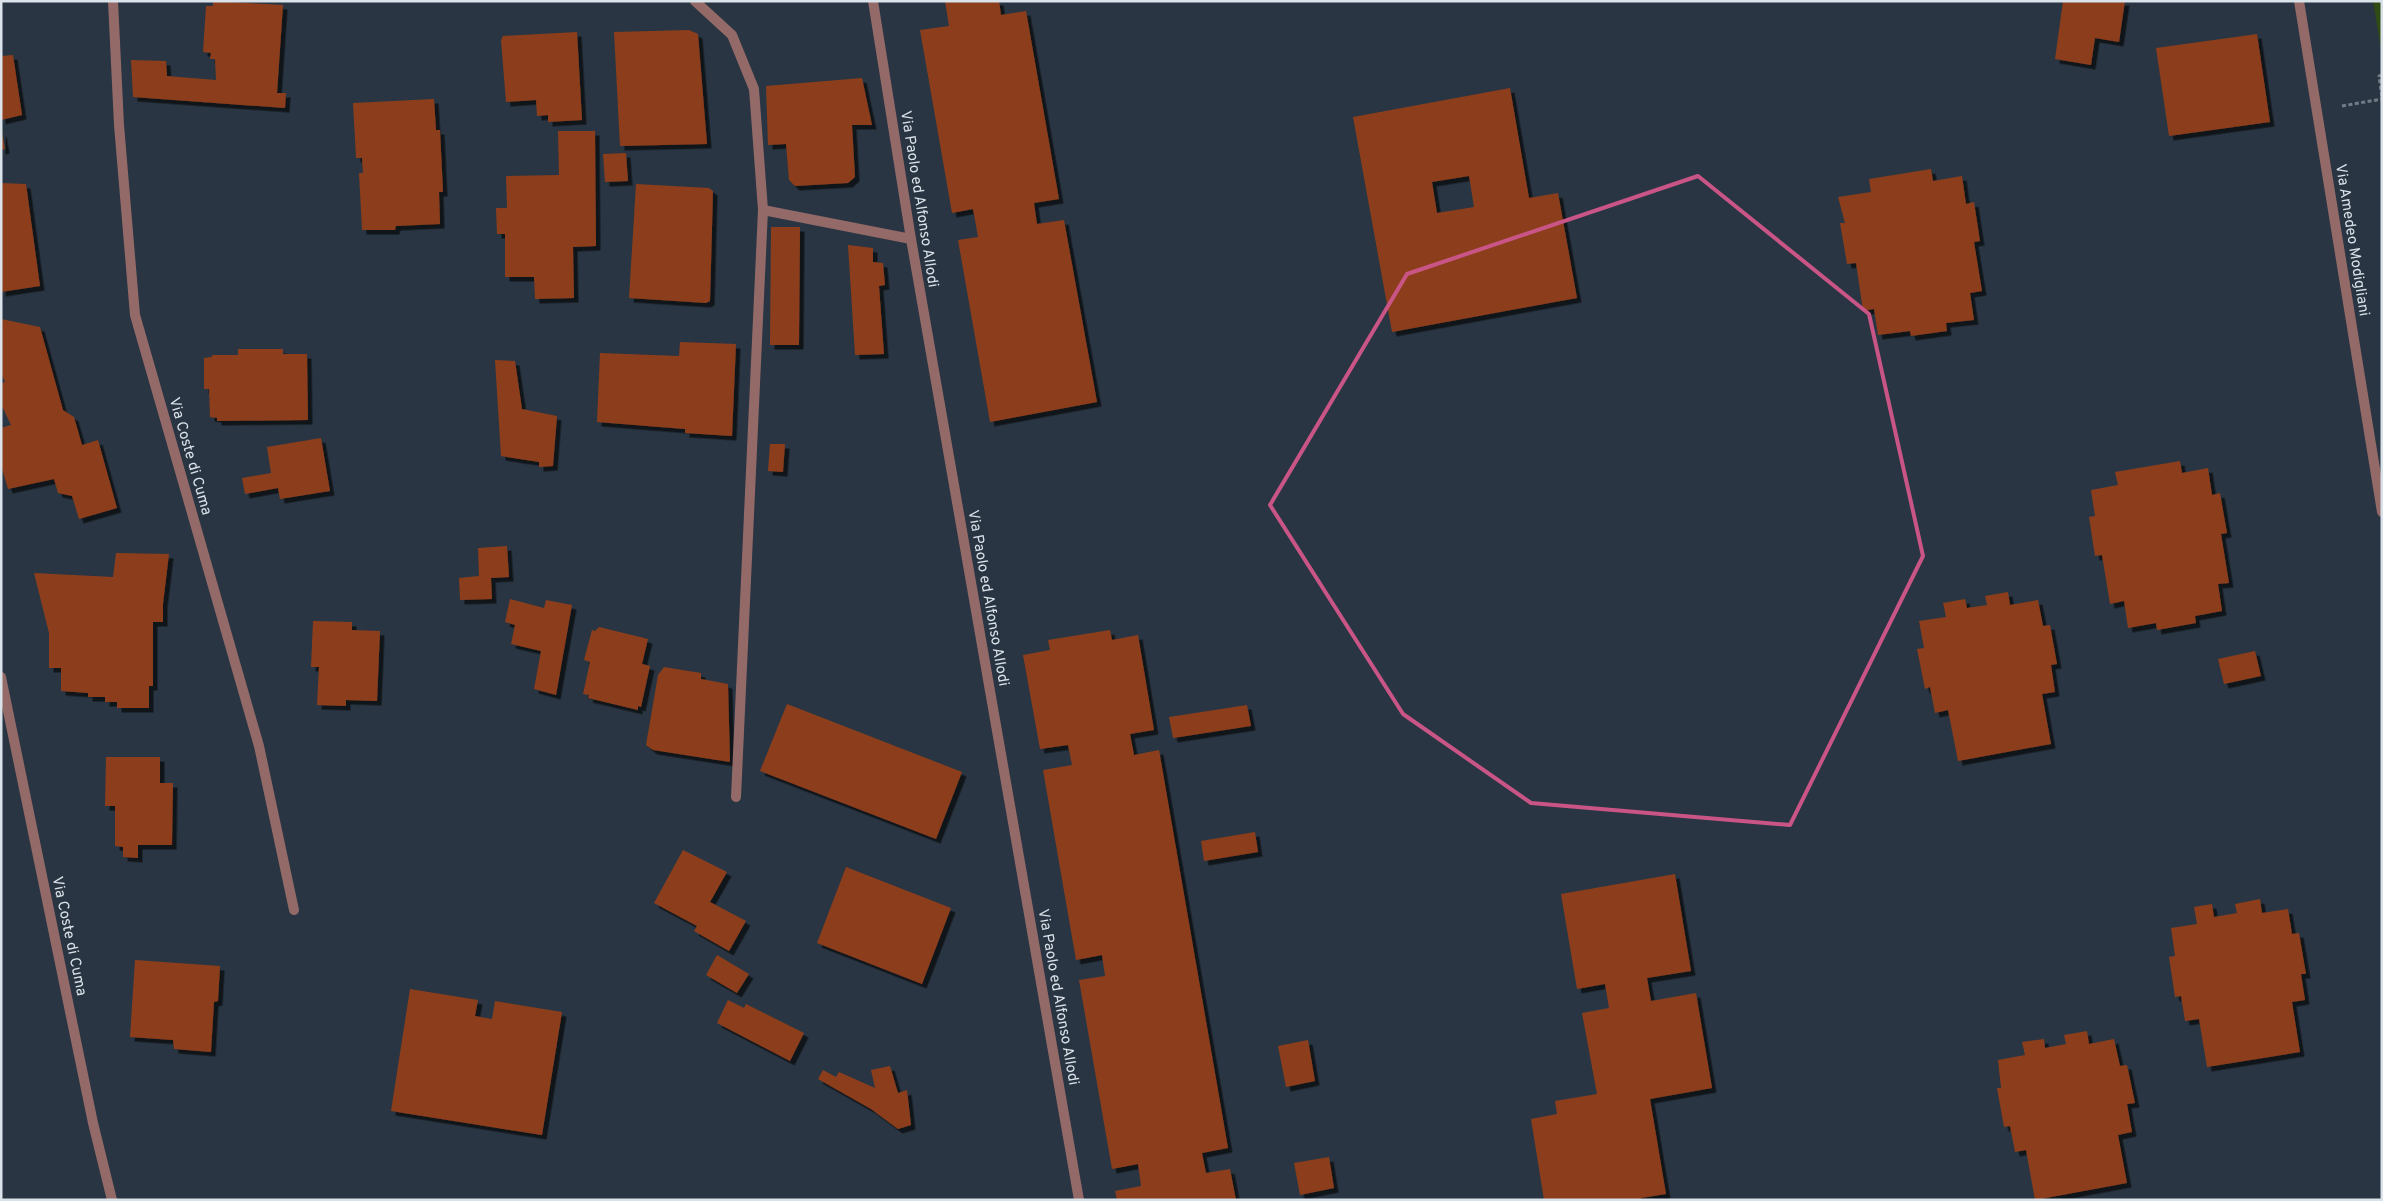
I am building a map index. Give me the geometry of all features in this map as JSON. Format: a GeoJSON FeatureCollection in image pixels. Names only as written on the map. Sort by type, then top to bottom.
{"type":"FeatureCollection","features":[{"type":"Feature","properties":{"kind":"street","name":"Via Coste di Cuma"},"geometry":{"type":"LineString","coordinates":[[113,1],[119,125],[136,315],[259,746],[294,910]]}},
{"type":"Feature","properties":{"kind":"street"},"geometry":{"type":"LineString","coordinates":[[695,1],[732,35],[754,90],[763,210],[736,797]]}},
{"type":"Feature","properties":{"kind":"street","name":"Via Paolo ed Alfonso Allodi"},"geometry":{"type":"LineString","coordinates":[[873,1],[911,239],[1079,1200]]}},
{"type":"Feature","properties":{"kind":"street","name":"Via Amedeo Modigliani"},"geometry":{"type":"LineString","coordinates":[[2299,1],[2382,512]]}},
{"type":"Feature","properties":{"kind":"street"},"geometry":{"type":"LineString","coordinates":[[763,210],[911,239]]}},
{"type":"Feature","properties":{"kind":"street","name":"Via Coste di Cuma"},"geometry":{"type":"LineString","coordinates":[[1,677],[93,1123],[112,1200]]}},
{"type":"Feature","properties":{"kind":"path"},"geometry":{"type":"LineString","coordinates":[[2317,110],[2382,98],[2379,76],[2382,75]]}},
{"type":"Feature","properties":{"kind":"highlighted area"},"geometry":{"type":"Polygon","coordinates":[[[1698,176],[1869,314],[1923,556],[1790,825],[1531,803],[1403,714],[1270,505],[1407,274],[1698,176]]]}},
{"type":"Feature","properties":{"kind":"green space"},"geometry":{"type":"Polygon","coordinates":[[[2373,1],[2382,1],[2382,55],[2373,1]]]}},
{"type":"Feature","properties":{"kind":"building"},"geometry":{"type":"Polygon","coordinates":[[[213,1],[283,5],[277,93],[286,93],[285,108],[133,97],[131,60],[166,61],[167,76],[216,80],[215,59],[210,59],[211,53],[203,52],[206,6],[213,6],[213,1]]]}},
{"type":"Feature","properties":{"kind":"building"},"geometry":{"type":"Polygon","coordinates":[[[945,1],[999,1],[1001,15],[1026,11],[1059,199],[1034,203],[1037,224],[1064,220],[1097,402],[990,422],[958,240],[978,237],[973,209],[952,213],[920,30],[949,26],[945,1]]]}},
{"type":"Feature","properties":{"kind":"building"},"geometry":{"type":"Polygon","coordinates":[[[2063,1],[2125,1],[2119,42],[2095,38],[2091,65],[2055,59],[2063,1]]]}},
{"type":"Feature","properties":{"kind":"building"},"geometry":{"type":"Polygon","coordinates":[[[689,30],[698,34],[707,144],[620,146],[614,32],[689,30]]]}},
{"type":"Feature","properties":{"kind":"building"},"geometry":{"type":"Polygon","coordinates":[[[577,32],[582,120],[548,122],[548,115],[537,116],[536,100],[506,102],[501,40],[503,36],[577,32]]]}},
{"type":"Feature","properties":{"kind":"building"},"geometry":{"type":"Polygon","coordinates":[[[2257,34],[2270,122],[2169,136],[2156,48],[2257,34]]]}},
{"type":"Feature","properties":{"kind":"building"},"geometry":{"type":"Polygon","coordinates":[[[13,55],[22,115],[1,120],[1,56],[13,55]]]}},
{"type":"Feature","properties":{"kind":"building"},"geometry":{"type":"Polygon","coordinates":[[[862,78],[872,125],[852,125],[855,177],[848,183],[795,186],[789,180],[786,144],[768,145],[766,86],[862,78]]]}},
{"type":"Feature","properties":{"kind":"building"},"geometry":{"type":"Polygon","coordinates":[[[1510,88],[1529,198],[1558,193],[1577,298],[1392,332],[1353,117],[1510,88]],[[1469,176],[1432,182],[1437,213],[1474,207],[1469,176]]]}},
{"type":"Feature","properties":{"kind":"building"},"geometry":{"type":"Polygon","coordinates":[[[434,99],[436,130],[440,130],[443,192],[439,192],[440,224],[396,226],[395,230],[362,230],[359,173],[363,173],[362,158],[356,158],[353,103],[434,99]]]}},
{"type":"Feature","properties":{"kind":"building"},"geometry":{"type":"Polygon","coordinates":[[[558,131],[595,131],[596,246],[573,247],[574,298],[535,299],[534,277],[505,277],[505,234],[497,234],[496,208],[507,208],[506,176],[559,175],[558,131]]]}},
{"type":"Feature","properties":{"kind":"building"},"geometry":{"type":"Polygon","coordinates":[[[1,133],[5,149],[1,150],[1,133]]]}},
{"type":"Feature","properties":{"kind":"building"},"geometry":{"type":"Polygon","coordinates":[[[626,153],[628,181],[605,182],[603,154],[626,153]]]}},
{"type":"Feature","properties":{"kind":"building"},"geometry":{"type":"Polygon","coordinates":[[[1931,169],[1933,181],[1962,176],[1966,204],[1974,202],[1980,241],[1974,242],[1982,291],[1970,293],[1974,320],[1946,323],[1947,331],[1911,336],[1910,331],[1878,335],[1874,309],[1863,311],[1856,263],[1847,264],[1840,223],[1845,223],[1838,197],[1871,192],[1869,179],[1931,169]]]}},
{"type":"Feature","properties":{"kind":"building"},"geometry":{"type":"Polygon","coordinates":[[[1,183],[26,184],[40,286],[1,292],[1,183]]]}},
{"type":"Feature","properties":{"kind":"building"},"geometry":{"type":"Polygon","coordinates":[[[636,184],[709,188],[713,191],[710,301],[706,303],[629,298],[636,184]]]}},
{"type":"Feature","properties":{"kind":"building"},"geometry":{"type":"Polygon","coordinates":[[[771,227],[800,227],[799,345],[770,345],[771,227]]]}},
{"type":"Feature","properties":{"kind":"building"},"geometry":{"type":"Polygon","coordinates":[[[848,245],[873,248],[873,262],[883,263],[885,285],[879,286],[884,354],[855,355],[848,245]]]}},
{"type":"Feature","properties":{"kind":"building"},"geometry":{"type":"Polygon","coordinates":[[[1,319],[40,327],[63,410],[74,417],[82,445],[98,440],[117,508],[79,519],[72,496],[58,493],[54,479],[8,489],[1,465],[1,428],[11,425],[1,404],[1,383],[5,382],[1,373],[1,319]]]}},
{"type":"Feature","properties":{"kind":"building"},"geometry":{"type":"Polygon","coordinates":[[[680,342],[736,344],[732,436],[685,433],[685,429],[597,422],[600,353],[679,356],[680,342]]]}},
{"type":"Feature","properties":{"kind":"building"},"geometry":{"type":"Polygon","coordinates":[[[238,349],[283,349],[283,354],[307,354],[308,420],[217,421],[217,418],[210,417],[209,389],[204,389],[204,358],[212,357],[212,355],[238,355],[238,349]]]}},
{"type":"Feature","properties":{"kind":"building"},"geometry":{"type":"Polygon","coordinates":[[[495,360],[515,361],[522,409],[557,416],[553,466],[539,467],[539,462],[501,456],[495,360]]]}},
{"type":"Feature","properties":{"kind":"building"},"geometry":{"type":"Polygon","coordinates":[[[321,438],[330,491],[280,499],[278,488],[245,494],[242,478],[271,473],[267,447],[321,438]]]}},
{"type":"Feature","properties":{"kind":"building"},"geometry":{"type":"Polygon","coordinates":[[[770,444],[785,444],[783,472],[768,471],[770,444]]]}},
{"type":"Feature","properties":{"kind":"building"},"geometry":{"type":"Polygon","coordinates":[[[2180,461],[2182,473],[2208,468],[2212,495],[2220,493],[2227,533],[2221,534],[2229,583],[2218,584],[2222,611],[2195,616],[2196,623],[2157,630],[2156,623],[2128,628],[2124,601],[2110,604],[2102,555],[2095,556],[2089,517],[2095,516],[2091,490],[2118,485],[2115,472],[2180,461]]]}},
{"type":"Feature","properties":{"kind":"building"},"geometry":{"type":"Polygon","coordinates":[[[507,546],[509,577],[491,578],[492,599],[460,600],[459,578],[479,576],[478,548],[507,546]]]}},
{"type":"Feature","properties":{"kind":"building"},"geometry":{"type":"Polygon","coordinates":[[[116,553],[169,554],[163,604],[163,622],[153,622],[153,686],[149,686],[149,708],[117,708],[117,702],[105,702],[105,697],[88,697],[88,693],[61,691],[61,668],[49,668],[49,633],[34,573],[113,577],[116,553]]]}},
{"type":"Feature","properties":{"kind":"building"},"geometry":{"type":"Polygon","coordinates":[[[2008,592],[2010,605],[2038,600],[2043,626],[2050,625],[2057,664],[2051,665],[2055,692],[2042,694],[2051,744],[1958,761],[1948,710],[1935,713],[1930,687],[1925,689],[1917,649],[1924,648],[1919,621],[1946,617],[1943,603],[1965,599],[1967,608],[1987,605],[1985,596],[2008,592]]]}},
{"type":"Feature","properties":{"kind":"building"},"geometry":{"type":"Polygon","coordinates":[[[510,599],[544,608],[546,600],[572,605],[556,695],[534,689],[541,651],[511,644],[515,625],[505,622],[510,599]]]}},
{"type":"Feature","properties":{"kind":"building"},"geometry":{"type":"Polygon","coordinates":[[[313,621],[352,622],[352,630],[380,631],[377,701],[346,700],[346,706],[317,705],[319,667],[311,667],[313,621]]]}},
{"type":"Feature","properties":{"kind":"building"},"geometry":{"type":"Polygon","coordinates":[[[599,627],[648,639],[642,664],[650,666],[641,707],[638,706],[638,710],[588,698],[589,695],[583,694],[590,662],[584,660],[592,630],[595,631],[599,627]]]}},
{"type":"Feature","properties":{"kind":"building"},"geometry":{"type":"Polygon","coordinates":[[[1110,630],[1112,640],[1138,635],[1154,730],[1130,734],[1134,755],[1159,750],[1228,1148],[1202,1153],[1206,1173],[1230,1169],[1236,1200],[1117,1200],[1115,1191],[1141,1186],[1138,1164],[1112,1169],[1079,980],[1105,976],[1102,955],[1076,960],[1043,770],[1072,765],[1068,745],[1040,749],[1023,655],[1050,650],[1048,640],[1110,630]]]}},
{"type":"Feature","properties":{"kind":"building"},"geometry":{"type":"Polygon","coordinates":[[[2255,651],[2261,676],[2224,684],[2218,659],[2255,651]]]}},
{"type":"Feature","properties":{"kind":"building"},"geometry":{"type":"Polygon","coordinates":[[[664,667],[701,673],[701,679],[728,684],[730,762],[653,750],[646,745],[658,675],[664,667]]]}},
{"type":"Feature","properties":{"kind":"building"},"geometry":{"type":"Polygon","coordinates":[[[787,704],[962,772],[936,839],[760,771],[787,704]]]}},
{"type":"Feature","properties":{"kind":"building"},"geometry":{"type":"Polygon","coordinates":[[[1247,705],[1251,726],[1173,738],[1169,717],[1247,705]]]}},
{"type":"Feature","properties":{"kind":"building"},"geometry":{"type":"Polygon","coordinates":[[[106,757],[160,757],[160,783],[173,783],[172,845],[138,845],[138,858],[123,857],[123,847],[115,846],[115,806],[105,806],[106,757]]]}},
{"type":"Feature","properties":{"kind":"building"},"geometry":{"type":"Polygon","coordinates":[[[1255,832],[1258,852],[1204,861],[1201,841],[1255,832]]]}},
{"type":"Feature","properties":{"kind":"building"},"geometry":{"type":"Polygon","coordinates":[[[683,850],[727,872],[710,902],[746,921],[729,951],[694,931],[697,926],[654,903],[683,850]]]}},
{"type":"Feature","properties":{"kind":"building"},"geometry":{"type":"Polygon","coordinates":[[[846,867],[951,908],[922,984],[817,943],[846,867]]]}},
{"type":"Feature","properties":{"kind":"building"},"geometry":{"type":"Polygon","coordinates":[[[1675,874],[1691,971],[1647,978],[1651,1001],[1696,993],[1712,1088],[1650,1099],[1666,1194],[1641,1198],[1641,1200],[1544,1200],[1531,1119],[1557,1114],[1555,1101],[1597,1094],[1582,1013],[1609,1008],[1605,984],[1577,989],[1561,894],[1675,874]]]}},
{"type":"Feature","properties":{"kind":"building"},"geometry":{"type":"Polygon","coordinates":[[[2260,899],[2262,913],[2288,909],[2292,934],[2299,933],[2306,974],[2301,974],[2305,1000],[2292,1002],[2300,1052],[2207,1067],[2199,1019],[2185,1021],[2181,996],[2175,997],[2169,957],[2175,956],[2171,928],[2197,924],[2194,907],[2212,904],[2214,917],[2237,913],[2235,904],[2260,899]]]}},
{"type":"Feature","properties":{"kind":"building"},"geometry":{"type":"Polygon","coordinates":[[[717,955],[749,974],[737,993],[706,975],[717,955]]]}},
{"type":"Feature","properties":{"kind":"building"},"geometry":{"type":"Polygon","coordinates":[[[135,960],[220,966],[218,1001],[214,1002],[211,1052],[174,1049],[173,1040],[130,1037],[135,960]]]}},
{"type":"Feature","properties":{"kind":"building"},"geometry":{"type":"Polygon","coordinates":[[[410,989],[478,1000],[475,1016],[492,1019],[495,1001],[562,1012],[542,1135],[391,1111],[410,989]]]}},
{"type":"Feature","properties":{"kind":"building"},"geometry":{"type":"Polygon","coordinates":[[[728,1000],[744,1008],[746,1004],[804,1033],[790,1061],[717,1023],[728,1000]]]}},
{"type":"Feature","properties":{"kind":"building"},"geometry":{"type":"Polygon","coordinates":[[[2087,1031],[2089,1044],[2114,1039],[2120,1066],[2127,1065],[2135,1103],[2127,1104],[2132,1132],[2118,1135],[2127,1183],[2035,1200],[2026,1150],[2015,1152],[2010,1126],[2004,1127],[1997,1088],[2001,1088],[1998,1060],[2025,1055],[2022,1042],[2044,1039],[2045,1048],[2066,1044],[2064,1035],[2087,1031]]]}},
{"type":"Feature","properties":{"kind":"building"},"geometry":{"type":"Polygon","coordinates":[[[1308,1040],[1315,1081],[1286,1087],[1278,1046],[1308,1040]]]}},
{"type":"Feature","properties":{"kind":"building"},"geometry":{"type":"Polygon","coordinates":[[[890,1066],[898,1093],[907,1090],[911,1125],[898,1129],[871,1109],[818,1079],[823,1070],[836,1077],[839,1072],[875,1088],[871,1070],[890,1066]]]}},
{"type":"Feature","properties":{"kind":"building"},"geometry":{"type":"Polygon","coordinates":[[[1329,1157],[1334,1188],[1300,1195],[1294,1163],[1329,1157]]]}}]}
